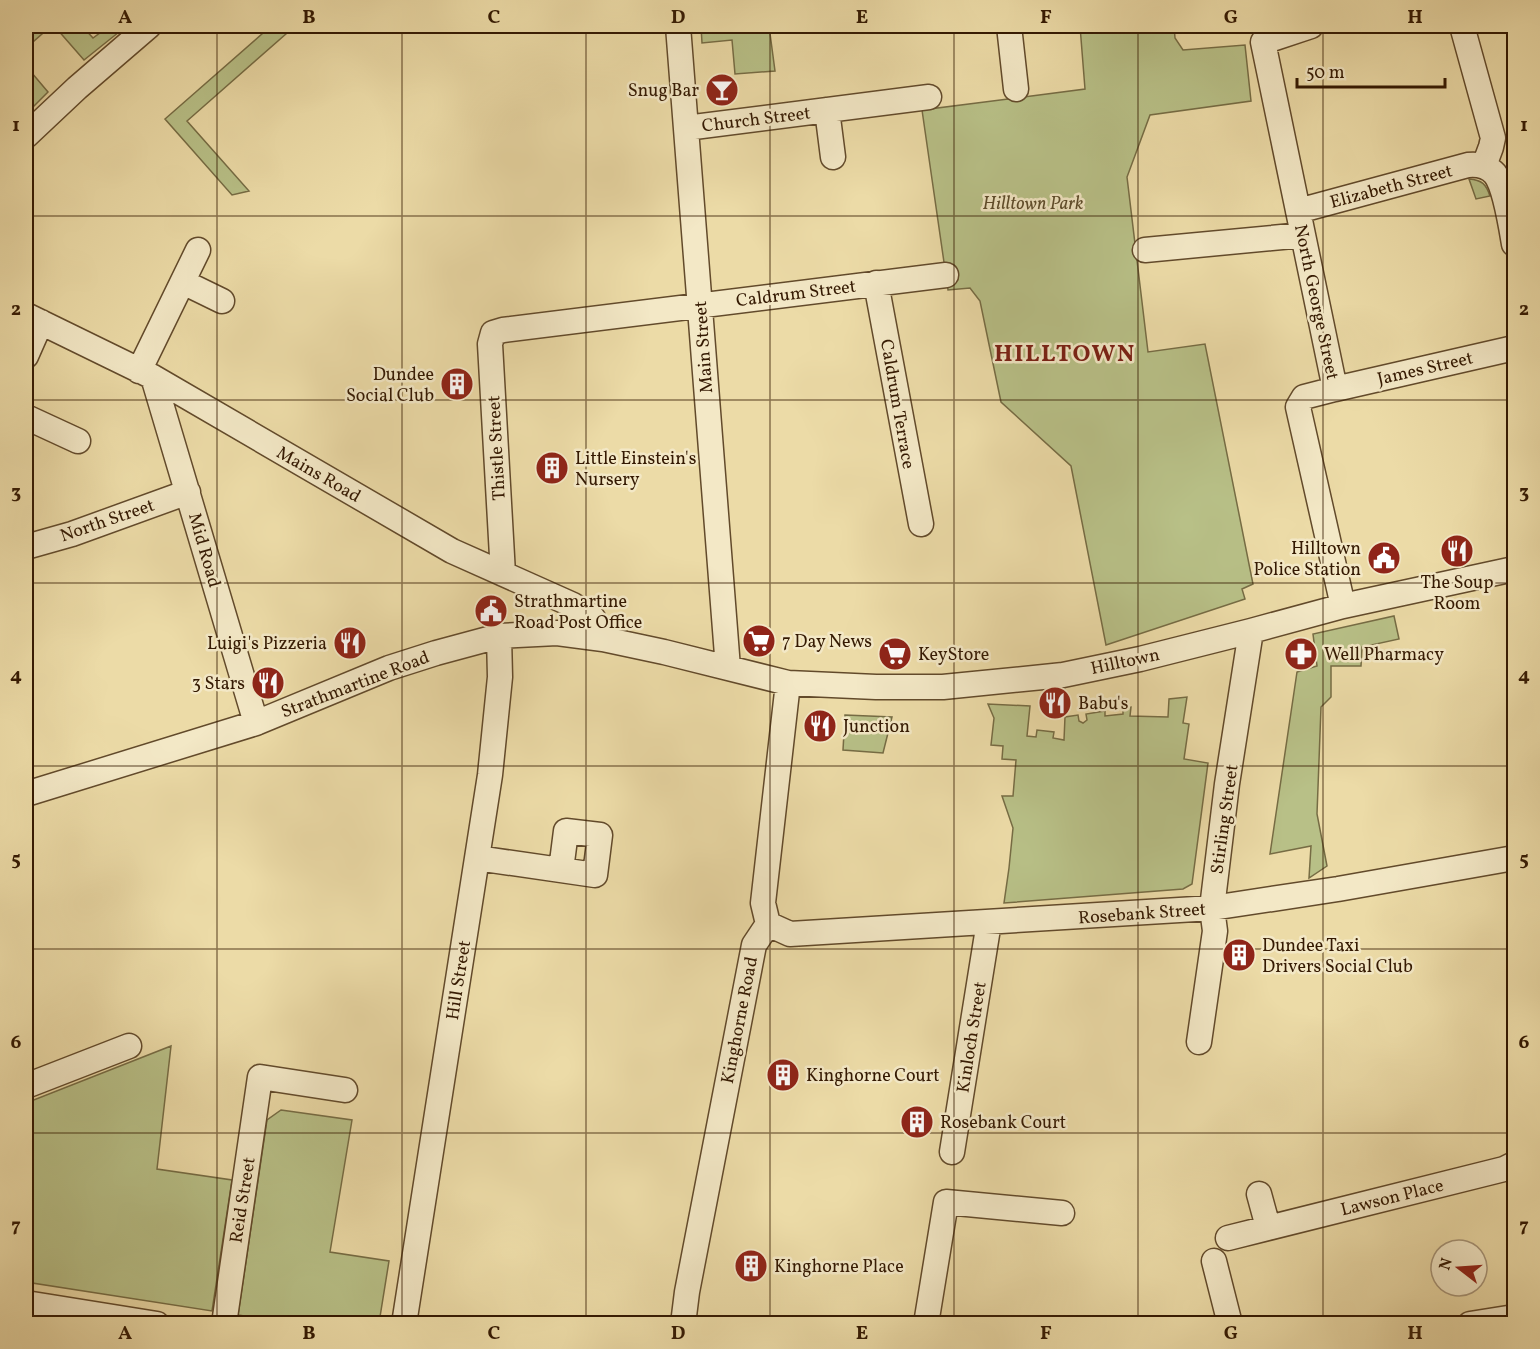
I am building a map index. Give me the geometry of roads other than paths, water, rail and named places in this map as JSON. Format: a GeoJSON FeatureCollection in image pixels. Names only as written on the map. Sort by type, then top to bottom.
{"type":"FeatureCollection","features":[{"type":"Feature","properties":{"kind":"street"},"geometry":{"type":"LineString","coordinates":[[26,136],[59,104],[149,26]]}},
{"type":"Feature","properties":{"kind":"street","name":"Main Street"},"geometry":{"type":"LineString","coordinates":[[678,26],[728,668]]}},
{"type":"Feature","properties":{"kind":"street"},"geometry":{"type":"LineString","coordinates":[[1009,26],[1016,89]]}},
{"type":"Feature","properties":{"kind":"street","name":"North George Street"},"geometry":{"type":"LineString","coordinates":[[1311,26],[1263,42],[1335,389],[1304,397],[1298,407],[1343,606]]}},
{"type":"Feature","properties":{"kind":"street"},"geometry":{"type":"LineString","coordinates":[[1461,26],[1492,138],[1484,166],[1494,173],[1501,186],[1515,243]]}},
{"type":"Feature","properties":{"kind":"street","name":"Church Street"},"geometry":{"type":"LineString","coordinates":[[686,128],[929,97]]}},
{"type":"Feature","properties":{"kind":"street","name":"Church Street"},"geometry":{"type":"LineString","coordinates":[[827,110],[833,157]]}},
{"type":"Feature","properties":{"kind":"street","name":"Elizabeth Street"},"geometry":{"type":"LineString","coordinates":[[1298,211],[1468,165],[1484,166]]}},
{"type":"Feature","properties":{"kind":"street"},"geometry":{"type":"LineString","coordinates":[[1145,250],[1303,235]]}},
{"type":"Feature","properties":{"kind":"street"},"geometry":{"type":"LineString","coordinates":[[146,374],[198,250]]}},
{"type":"Feature","properties":{"kind":"street","name":"Caldrum Street"},"geometry":{"type":"LineString","coordinates":[[503,330],[946,275]]}},
{"type":"Feature","properties":{"kind":"street"},"geometry":{"type":"LineString","coordinates":[[183,282],[222,302]]}},
{"type":"Feature","properties":{"kind":"street","name":"Caldrum Terrace"},"geometry":{"type":"LineString","coordinates":[[876,284],[921,524]]}},
{"type":"Feature","properties":{"kind":"street"},"geometry":{"type":"LineString","coordinates":[[26,356],[33,319]]}},
{"type":"Feature","properties":{"kind":"street","name":"Mains Road"},"geometry":{"type":"LineString","coordinates":[[33,319],[146,374],[452,551],[573,605],[593,618],[603,639]]}},
{"type":"Feature","properties":{"kind":"street","name":"Thistle Street"},"geometry":{"type":"LineString","coordinates":[[503,330],[493,333],[490,344],[503,574]]}},
{"type":"Feature","properties":{"kind":"street","name":"James Street"},"geometry":{"type":"LineString","coordinates":[[1335,389],[1515,348]]}},
{"type":"Feature","properties":{"kind":"street","name":"Mid Road"},"geometry":{"type":"LineString","coordinates":[[146,374],[188,492],[256,723]]}},
{"type":"Feature","properties":{"kind":"street"},"geometry":{"type":"LineString","coordinates":[[26,417],[78,441]]}},
{"type":"Feature","properties":{"kind":"street","name":"North Street"},"geometry":{"type":"LineString","coordinates":[[26,547],[72,534],[188,492]]}},
{"type":"Feature","properties":{"kind":"street","name":"Hilltown"},"geometry":{"type":"LineString","coordinates":[[728,668],[788,682],[876,687],[943,687],[1063,675],[1251,632],[1343,606],[1515,569]]}},
{"type":"Feature","properties":{"kind":"street","name":"Stirling Street"},"geometry":{"type":"LineString","coordinates":[[1199,1042],[1215,932],[1212,908],[1227,784],[1251,632]]}},
{"type":"Feature","properties":{"kind":"street","name":"Strathmartine Road"},"geometry":{"type":"LineString","coordinates":[[26,794],[256,723],[389,668],[436,652],[498,636],[557,633],[603,639],[728,668]]}},
{"type":"Feature","properties":{"kind":"street","name":"Hill Street"},"geometry":{"type":"LineString","coordinates":[[404,1323],[490,775],[500,677],[498,636]]}},
{"type":"Feature","properties":{"kind":"street"},"geometry":{"type":"LineString","coordinates":[[768,924],[763,903],[788,682]]}},
{"type":"Feature","properties":{"kind":"street"},"geometry":{"type":"LineString","coordinates":[[477,858],[561,870]]}},
{"type":"Feature","properties":{"kind":"street","name":"Rosebank Street"},"geometry":{"type":"LineString","coordinates":[[768,924],[790,934],[1212,908],[1515,858]]}},
{"type":"Feature","properties":{"kind":"street","name":"Kinloch Street"},"geometry":{"type":"LineString","coordinates":[[952,1152],[989,922]]}},
{"type":"Feature","properties":{"kind":"street","name":"Kinghorne Road"},"geometry":{"type":"LineString","coordinates":[[683,1323],[754,945],[768,924]]}},
{"type":"Feature","properties":{"kind":"street"},"geometry":{"type":"LineString","coordinates":[[26,1086],[129,1046]]}},
{"type":"Feature","properties":{"kind":"street","name":"Reid Street"},"geometry":{"type":"LineString","coordinates":[[224,1323],[261,1077],[345,1090]]}},
{"type":"Feature","properties":{"kind":"street","name":"Lawson Place"},"geometry":{"type":"LineString","coordinates":[[1228,1238],[1504,1169],[1515,1164]]}},
{"type":"Feature","properties":{"kind":"street"},"geometry":{"type":"LineString","coordinates":[[1259,1194],[1268,1227]]}},
{"type":"Feature","properties":{"kind":"street"},"geometry":{"type":"LineString","coordinates":[[926,1323],[946,1202],[1062,1213]]}},
{"type":"Feature","properties":{"kind":"street"},"geometry":{"type":"LineString","coordinates":[[1214,1261],[1230,1323]]}},
{"type":"Feature","properties":{"kind":"street"},"geometry":{"type":"LineString","coordinates":[[39,1311],[157,1323]]}},
{"type":"Feature","properties":{"kind":"street"},"geometry":{"type":"LineString","coordinates":[[1470,1323],[1515,1317]]}},
{"type":"Feature","properties":{"kind":"place","name":"Snug Bar"},"geometry":{"type":"Point","coordinates":[722,90]}},
{"type":"Feature","properties":{"kind":"place","name":"Dundee Social Club"},"geometry":{"type":"Point","coordinates":[457,384]}},
{"type":"Feature","properties":{"kind":"place","name":"Little Einstein's Nursery"},"geometry":{"type":"Point","coordinates":[552,468]}},
{"type":"Feature","properties":{"kind":"place","name":"The Soup Room"},"geometry":{"type":"Point","coordinates":[1457,551]}},
{"type":"Feature","properties":{"kind":"place","name":"Hilltown Police Station"},"geometry":{"type":"Point","coordinates":[1384,558]}},
{"type":"Feature","properties":{"kind":"place","name":"Strathmartine Road Post Office"},"geometry":{"type":"Point","coordinates":[491,611]}},
{"type":"Feature","properties":{"kind":"place","name":"7 Day News"},"geometry":{"type":"Point","coordinates":[759,641]}},
{"type":"Feature","properties":{"kind":"place","name":"Luigi's Pizzeria"},"geometry":{"type":"Point","coordinates":[350,643]}},
{"type":"Feature","properties":{"kind":"place","name":"KeyStore"},"geometry":{"type":"Point","coordinates":[895,654]}},
{"type":"Feature","properties":{"kind":"place","name":"Well Pharmacy"},"geometry":{"type":"Point","coordinates":[1301,654]}},
{"type":"Feature","properties":{"kind":"place","name":"3 Stars"},"geometry":{"type":"Point","coordinates":[268,683]}},
{"type":"Feature","properties":{"kind":"place","name":"Babu's"},"geometry":{"type":"Point","coordinates":[1055,703]}},
{"type":"Feature","properties":{"kind":"place","name":"Junction"},"geometry":{"type":"Point","coordinates":[820,726]}},
{"type":"Feature","properties":{"kind":"place","name":"Dundee Taxi Drivers Social Club"},"geometry":{"type":"Point","coordinates":[1239,955]}},
{"type":"Feature","properties":{"kind":"place","name":"Kinghorne Court"},"geometry":{"type":"Point","coordinates":[783,1075]}},
{"type":"Feature","properties":{"kind":"place","name":"Rosebank Court"},"geometry":{"type":"Point","coordinates":[917,1122]}},
{"type":"Feature","properties":{"kind":"place","name":"Kinghorne Place"},"geometry":{"type":"Point","coordinates":[751,1266]}},
{"type":"Feature","properties":{"kind":"district","name":"HILLTOWN"},"geometry":{"type":"Point","coordinates":[1065,353]}},
{"type":"Feature","properties":{"kind":"park label","name":"Hilltown Park"},"geometry":{"type":"Point","coordinates":[1033,203]}}]}
